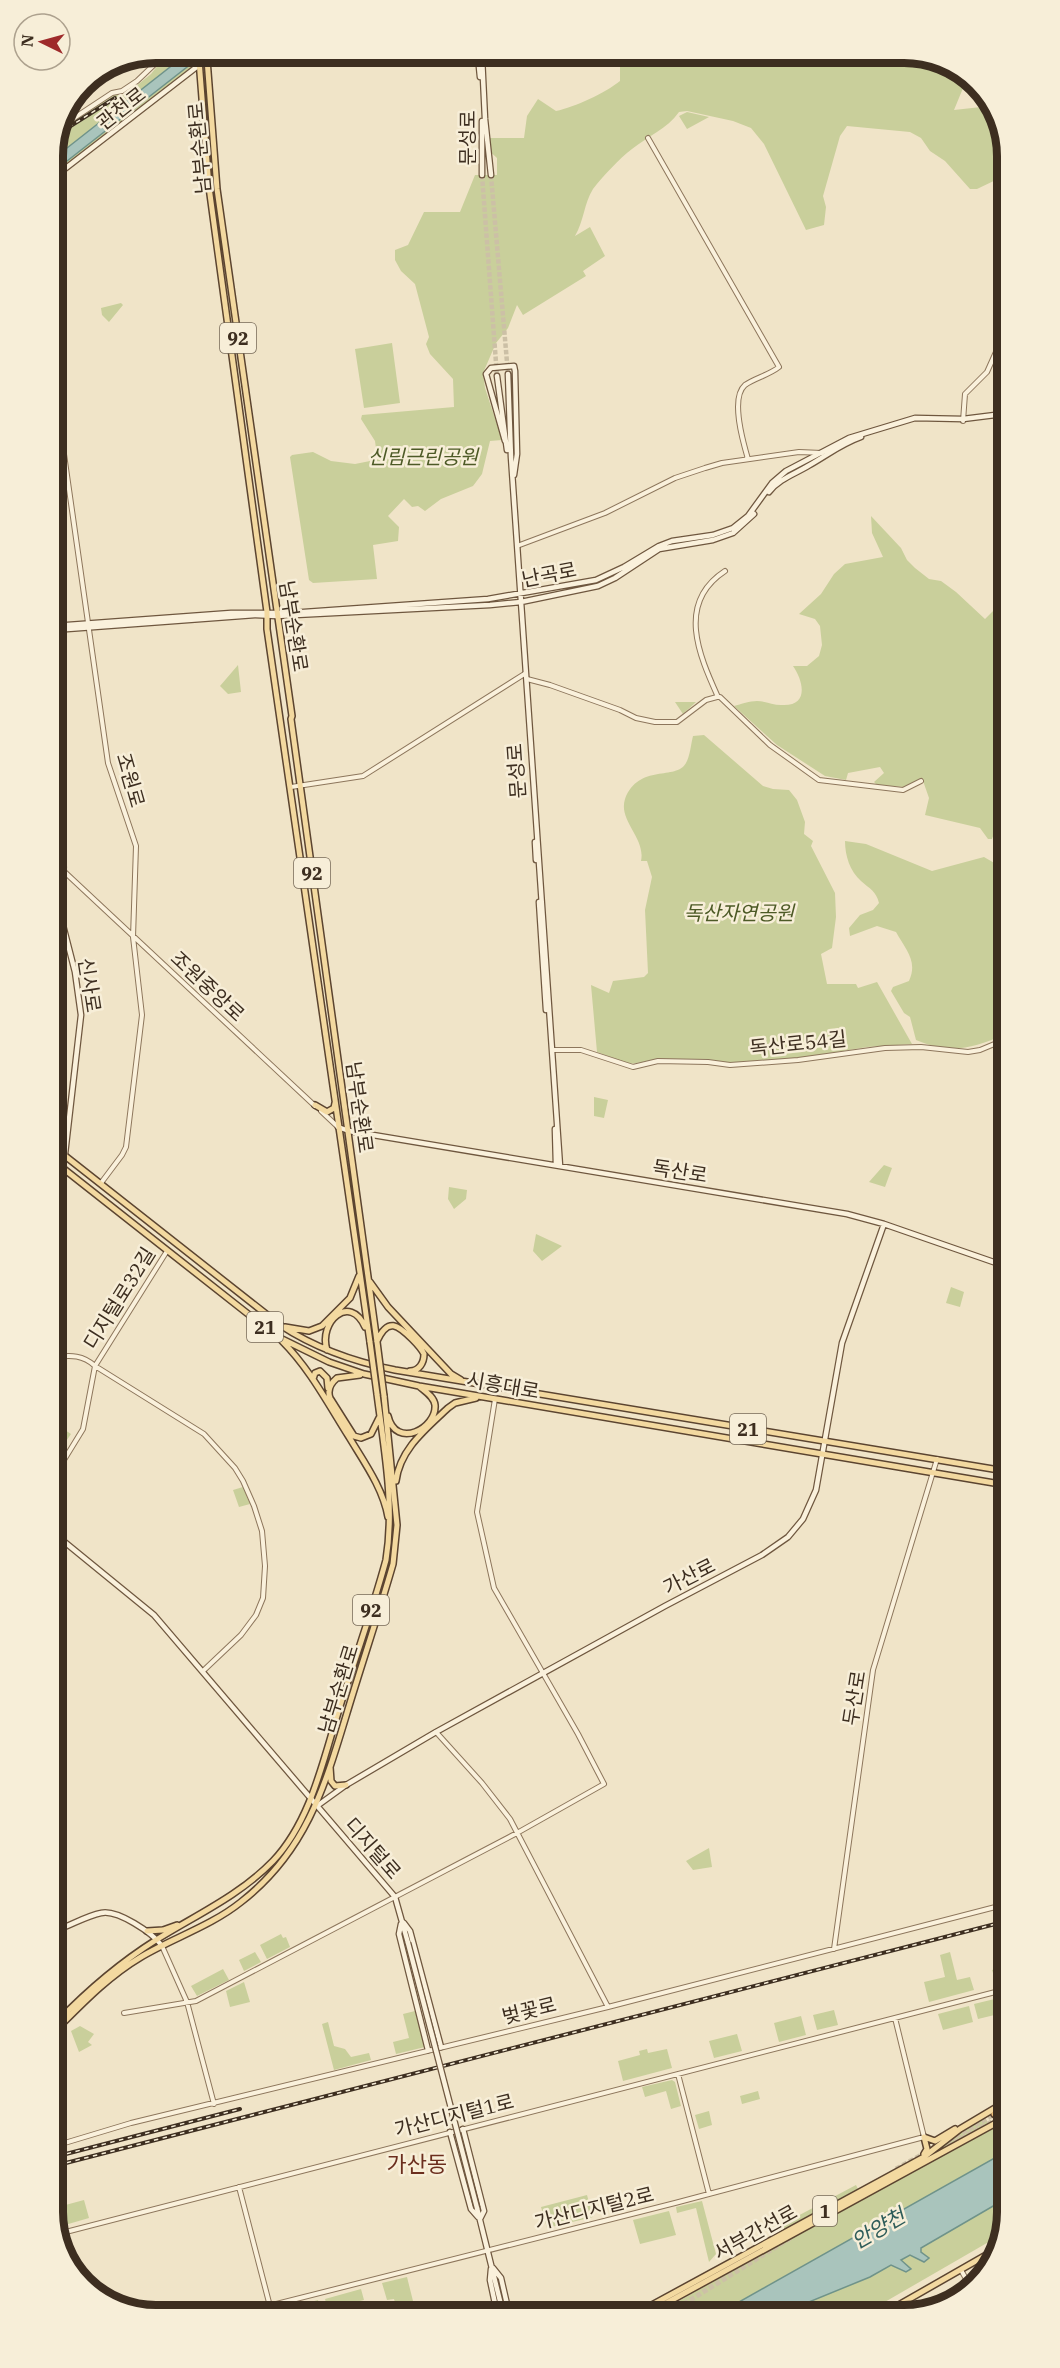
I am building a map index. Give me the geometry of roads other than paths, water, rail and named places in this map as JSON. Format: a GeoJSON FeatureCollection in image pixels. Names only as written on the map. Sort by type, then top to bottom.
{"type":"FeatureCollection","features":[{"type":"Feature","properties":{"kind":"main road","name":"관천로"},"geometry":{"type":"LineString","coordinates":[[63,170],[198,63]]}},
{"type":"Feature","properties":{"kind":"main road","name":"남부순환로"},"geometry":{"type":"LineString","coordinates":[[63,2016],[104,1976],[157,1939],[244,1886],[272,1861],[296,1828],[310,1798],[382,1574],[390,1532],[391,1501],[377,1394],[368,1279],[343,1129],[335,1102],[267,628],[267,614],[213,217],[199,63]]}},
{"type":"Feature","properties":{"kind":"main road","name":"남부순환로"},"geometry":{"type":"LineString","coordinates":[[63,2023],[112,1976],[162,1946],[219,1917],[241,1902],[268,1878],[301,1836],[316,1806],[393,1564],[397,1525],[384,1396],[360,1272],[280,627],[276,615],[217,189],[207,63]]}},
{"type":"Feature","properties":{"kind":"main road"},"geometry":{"type":"LineString","coordinates":[[481,63],[483,101]]}},
{"type":"Feature","properties":{"kind":"main road"},"geometry":{"type":"LineString","coordinates":[[202,99],[205,95],[210,99]]}},
{"type":"Feature","properties":{"kind":"main road","name":"문성로"},"geometry":{"type":"LineString","coordinates":[[482,175],[483,101]]}},
{"type":"Feature","properties":{"kind":"main road","name":"문성로"},"geometry":{"type":"LineString","coordinates":[[483,101],[491,175]]}},
{"type":"Feature","properties":{"kind":"main road"},"geometry":{"type":"LineString","coordinates":[[507,450],[486,374],[491,368],[511,365],[515,370],[517,454],[513,486]]}},
{"type":"Feature","properties":{"kind":"main road","name":"문성로"},"geometry":{"type":"LineString","coordinates":[[507,375],[519,595]]}},
{"type":"Feature","properties":{"kind":"main road","name":"문성로"},"geometry":{"type":"LineString","coordinates":[[497,376],[507,450],[526,676],[558,1165]]}},
{"type":"Feature","properties":{"kind":"main road","name":"난곡로"},"geometry":{"type":"LineString","coordinates":[[63,628],[267,614],[520,602],[598,586],[621,575],[659,549],[713,540],[733,532],[751,519],[772,488],[826,454],[858,438],[913,421],[997,417]]}},
{"type":"Feature","properties":{"kind":"main road","name":"난곡로"},"geometry":{"type":"LineString","coordinates":[[276,615],[488,599],[596,580],[672,541],[713,535],[733,528],[748,516],[772,483],[786,471],[858,435],[915,418],[963,420]]}},
{"type":"Feature","properties":{"kind":"main road","name":"문성로"},"geometry":{"type":"LineString","coordinates":[[526,676],[558,1165]]}},
{"type":"Feature","properties":{"kind":"main road","name":"신사로"},"geometry":{"type":"LineString","coordinates":[[63,926],[77,981],[81,1015],[66,1154]]}},
{"type":"Feature","properties":{"kind":"main road"},"geometry":{"type":"LineString","coordinates":[[315,1106],[329,1112],[334,1108],[335,1102]]}},
{"type":"Feature","properties":{"kind":"main road","name":"독산로"},"geometry":{"type":"LineString","coordinates":[[343,1129],[847,1214],[884,1224],[997,1263]]}},
{"type":"Feature","properties":{"kind":"main road","name":"시흥대로"},"geometry":{"type":"LineString","coordinates":[[63,1152],[280,1325],[303,1339],[357,1361],[465,1382],[997,1470]]}},
{"type":"Feature","properties":{"kind":"main road","name":"시흥대로"},"geometry":{"type":"LineString","coordinates":[[63,1157],[66,1154]]}},
{"type":"Feature","properties":{"kind":"main road","name":"시흥대로"},"geometry":{"type":"LineString","coordinates":[[63,1169],[276,1336],[329,1362],[364,1374],[419,1386],[997,1484]]}},
{"type":"Feature","properties":{"kind":"main road","name":"가산로"},"geometry":{"type":"LineString","coordinates":[[316,1806],[346,1785],[542,1672],[775,1548],[799,1525],[818,1486],[842,1342],[884,1224]]}},
{"type":"Feature","properties":{"kind":"main road","name":"디지털로32길"},"geometry":{"type":"LineString","coordinates":[[166,1251],[174,1240]]}},
{"type":"Feature","properties":{"kind":"main road"},"geometry":{"type":"LineString","coordinates":[[280,1325],[303,1331],[322,1326],[351,1298],[360,1272]]}},
{"type":"Feature","properties":{"kind":"main road"},"geometry":{"type":"LineString","coordinates":[[368,1279],[388,1306],[451,1374],[465,1382]]}},
{"type":"Feature","properties":{"kind":"main road"},"geometry":{"type":"LineString","coordinates":[[327,1350],[324,1337],[328,1324],[341,1313],[352,1312],[361,1318],[373,1342],[383,1330],[390,1325],[395,1325],[400,1327],[422,1350],[424,1359],[414,1371],[395,1370]]}},
{"type":"Feature","properties":{"kind":"main road"},"geometry":{"type":"LineString","coordinates":[[276,1336],[297,1356],[314,1379],[381,1493],[386,1506],[390,1532]]}},
{"type":"Feature","properties":{"kind":"main road"},"geometry":{"type":"LineString","coordinates":[[314,1379],[317,1371],[324,1374],[328,1383],[328,1393],[354,1436],[361,1438],[371,1434],[380,1417]]}},
{"type":"Feature","properties":{"kind":"main road"},"geometry":{"type":"LineString","coordinates":[[328,1393],[337,1378],[364,1374]]}},
{"type":"Feature","properties":{"kind":"main road"},"geometry":{"type":"LineString","coordinates":[[384,1396],[389,1421],[394,1428],[403,1434],[412,1434],[424,1426],[434,1411],[433,1399],[419,1386]]}},
{"type":"Feature","properties":{"kind":"main road"},"geometry":{"type":"LineString","coordinates":[[394,1491],[399,1463],[404,1453],[448,1408],[455,1403],[480,1396]]}},
{"type":"Feature","properties":{"kind":"main road","name":"디지털로"},"geometry":{"type":"LineString","coordinates":[[63,1541],[154,1615],[395,1897],[501,2305]]}},
{"type":"Feature","properties":{"kind":"main road"},"geometry":{"type":"LineString","coordinates":[[330,1764],[332,1784],[346,1785]]}},
{"type":"Feature","properties":{"kind":"main road"},"geometry":{"type":"LineString","coordinates":[[63,1928],[106,1913],[120,1917],[147,1931],[162,1946]]}},
{"type":"Feature","properties":{"kind":"main road"},"geometry":{"type":"LineString","coordinates":[[147,1931],[163,1930],[190,1921]]}},
{"type":"Feature","properties":{"kind":"main road"},"geometry":{"type":"LineString","coordinates":[[402,1921],[410,1931],[441,2047]]}},
{"type":"Feature","properties":{"kind":"main road"},"geometry":{"type":"LineString","coordinates":[[402,1921],[399,1934],[428,2050]]}},
{"type":"Feature","properties":{"kind":"main road","name":"서부간선로"},"geometry":{"type":"LineString","coordinates":[[652,2305],[924,2157],[997,2107]]}},
{"type":"Feature","properties":{"kind":"main road"},"geometry":{"type":"LineString","coordinates":[[924,2137],[935,2141],[978,2118]]}},
{"type":"Feature","properties":{"kind":"main road","name":"서부간선로"},"geometry":{"type":"LineString","coordinates":[[662,2305],[997,2122]]}},
{"type":"Feature","properties":{"kind":"main road"},"geometry":{"type":"LineString","coordinates":[[450,2132],[471,2209],[480,2219],[484,2211],[463,2129]]}},
{"type":"Feature","properties":{"kind":"main road"},"geometry":{"type":"LineString","coordinates":[[881,2180],[926,2153],[924,2137]]}},
{"type":"Feature","properties":{"kind":"main road"},"geometry":{"type":"LineString","coordinates":[[899,2305],[985,2255]]}},
{"type":"Feature","properties":{"kind":"main road"},"geometry":{"type":"LineString","coordinates":[[492,2266],[490,2280],[495,2305]]}},
{"type":"Feature","properties":{"kind":"main road"},"geometry":{"type":"LineString","coordinates":[[492,2266],[501,2278],[507,2305]]}},
{"type":"Feature","properties":{"kind":"street","name":"관천로"},"geometry":{"type":"LineString","coordinates":[[71,120],[112,93],[122,91],[137,81],[156,63]]}},
{"type":"Feature","properties":{"kind":"street"},"geometry":{"type":"LineString","coordinates":[[648,138],[780,367],[747,384],[739,394],[738,412],[748,459]]}},
{"type":"Feature","properties":{"kind":"street"},"geometry":{"type":"LineString","coordinates":[[963,420],[965,394],[987,372],[997,350]]}},
{"type":"Feature","properties":{"kind":"street","name":"조원로"},"geometry":{"type":"LineString","coordinates":[[63,444],[108,763],[136,846],[133,937],[142,1015],[127,1140],[122,1155],[101,1183]]}},
{"type":"Feature","properties":{"kind":"street"},"geometry":{"type":"LineString","coordinates":[[517,546],[605,513],[675,478],[722,463],[799,452],[826,454]]}},
{"type":"Feature","properties":{"kind":"street"},"geometry":{"type":"LineString","coordinates":[[718,698],[702,661],[695,620],[702,594],[725,571]]}},
{"type":"Feature","properties":{"kind":"street"},"geometry":{"type":"LineString","coordinates":[[291,787],[363,776],[526,676],[636,718],[655,722],[677,722],[706,700],[720,697],[770,745],[819,780],[903,790],[921,781]]}},
{"type":"Feature","properties":{"kind":"street"},"geometry":{"type":"LineString","coordinates":[[63,867],[67,873]]}},
{"type":"Feature","properties":{"kind":"street","name":"조원중앙로"},"geometry":{"type":"LineString","coordinates":[[63,870],[315,1106],[343,1129]]}},
{"type":"Feature","properties":{"kind":"street","name":"독산로54길"},"geometry":{"type":"LineString","coordinates":[[552,1050],[584,1051],[633,1067],[658,1061],[730,1065],[798,1060],[885,1048],[921,1047],[968,1052],[997,1043]]}},
{"type":"Feature","properties":{"kind":"street","name":"디지털로32길"},"geometry":{"type":"LineString","coordinates":[[63,1462],[83,1429],[95,1366],[166,1251]]}},
{"type":"Feature","properties":{"kind":"street"},"geometry":{"type":"LineString","coordinates":[[63,1357],[79,1356],[87,1359],[204,1434],[243,1481],[258,1515],[262,1531],[265,1566],[263,1598],[256,1615],[241,1635],[203,1671]]}},
{"type":"Feature","properties":{"kind":"street"},"geometry":{"type":"LineString","coordinates":[[124,2013],[199,2000],[517,1833],[604,1784],[494,1588],[477,1512],[495,1399]]}},
{"type":"Feature","properties":{"kind":"street","name":"두산로"},"geometry":{"type":"LineString","coordinates":[[834,1948],[873,1670],[937,1459]]}},
{"type":"Feature","properties":{"kind":"street"},"geometry":{"type":"LineString","coordinates":[[436,1732],[482,1784],[517,1833],[608,2007]]}},
{"type":"Feature","properties":{"kind":"street","name":"벚꽃로"},"geometry":{"type":"LineString","coordinates":[[63,2143],[130,2123],[608,2007],[997,1907]]}},
{"type":"Feature","properties":{"kind":"street"},"geometry":{"type":"LineString","coordinates":[[162,1946],[187,2002],[214,2104]]}},
{"type":"Feature","properties":{"kind":"street","name":"가산디지털1로"},"geometry":{"type":"LineString","coordinates":[[66,2232],[997,1992]]}},
{"type":"Feature","properties":{"kind":"street"},"geometry":{"type":"LineString","coordinates":[[896,2018],[924,2137]]}},
{"type":"Feature","properties":{"kind":"street"},"geometry":{"type":"LineString","coordinates":[[678,2074],[709,2194]]}},
{"type":"Feature","properties":{"kind":"street","name":"가산디지털2로"},"geometry":{"type":"LineString","coordinates":[[270,2305],[924,2137]]}},
{"type":"Feature","properties":{"kind":"street"},"geometry":{"type":"LineString","coordinates":[[239,2187],[270,2305]]}},
{"type":"Feature","properties":{"kind":"street"},"geometry":{"type":"LineString","coordinates":[[961,2270],[967,2280]]}},
{"type":"Feature","properties":{"kind":"water"},"geometry":{"type":"Polygon","coordinates":[[[175,63],[192,63],[63,164],[63,151],[175,63]]]}},
{"type":"Feature","properties":{"kind":"water","name":"안양천"},"geometry":{"type":"Polygon","coordinates":[[[997,2157],[997,2204],[921,2248],[921,2252],[929,2258],[924,2262],[910,2255],[901,2260],[911,2269],[906,2272],[891,2265],[870,2277],[802,2305],[734,2305],[997,2157]]]}},
{"type":"Feature","properties":{"kind":"tunnel"},"geometry":{"type":"LineString","coordinates":[[482,175],[497,376]]}},
{"type":"Feature","properties":{"kind":"tunnel"},"geometry":{"type":"LineString","coordinates":[[491,175],[508,374]]}},
{"type":"Feature","properties":{"kind":"tunnel"},"geometry":{"type":"LineString","coordinates":[[949,2140],[994,2114]]}},
{"type":"Feature","properties":{"kind":"tunnel"},"geometry":{"type":"LineString","coordinates":[[948,2146],[997,2119]]}},
{"type":"Feature","properties":{"kind":"tunnel"},"geometry":{"type":"LineString","coordinates":[[896,2169],[927,2152]]}},
{"type":"Feature","properties":{"kind":"tunnel"},"geometry":{"type":"LineString","coordinates":[[682,2305],[792,2237]]}},
{"type":"Feature","properties":{"kind":"railway"},"geometry":{"type":"LineString","coordinates":[[68,128],[115,98]]}},
{"type":"Feature","properties":{"kind":"railway"},"geometry":{"type":"LineString","coordinates":[[63,2164],[997,1924]]}},
{"type":"Feature","properties":{"kind":"railway"},"geometry":{"type":"LineString","coordinates":[[63,2155],[240,2109]]}},
{"type":"Feature","properties":{"kind":"district","name":"가산동"},"geometry":{"type":"Point","coordinates":[417,2163]}},
{"type":"Feature","properties":{"kind":"park label","name":"신림근린공원"},"geometry":{"type":"Point","coordinates":[423,456]}},
{"type":"Feature","properties":{"kind":"park label","name":"독산자연공원"},"geometry":{"type":"Point","coordinates":[739,912]}}]}
